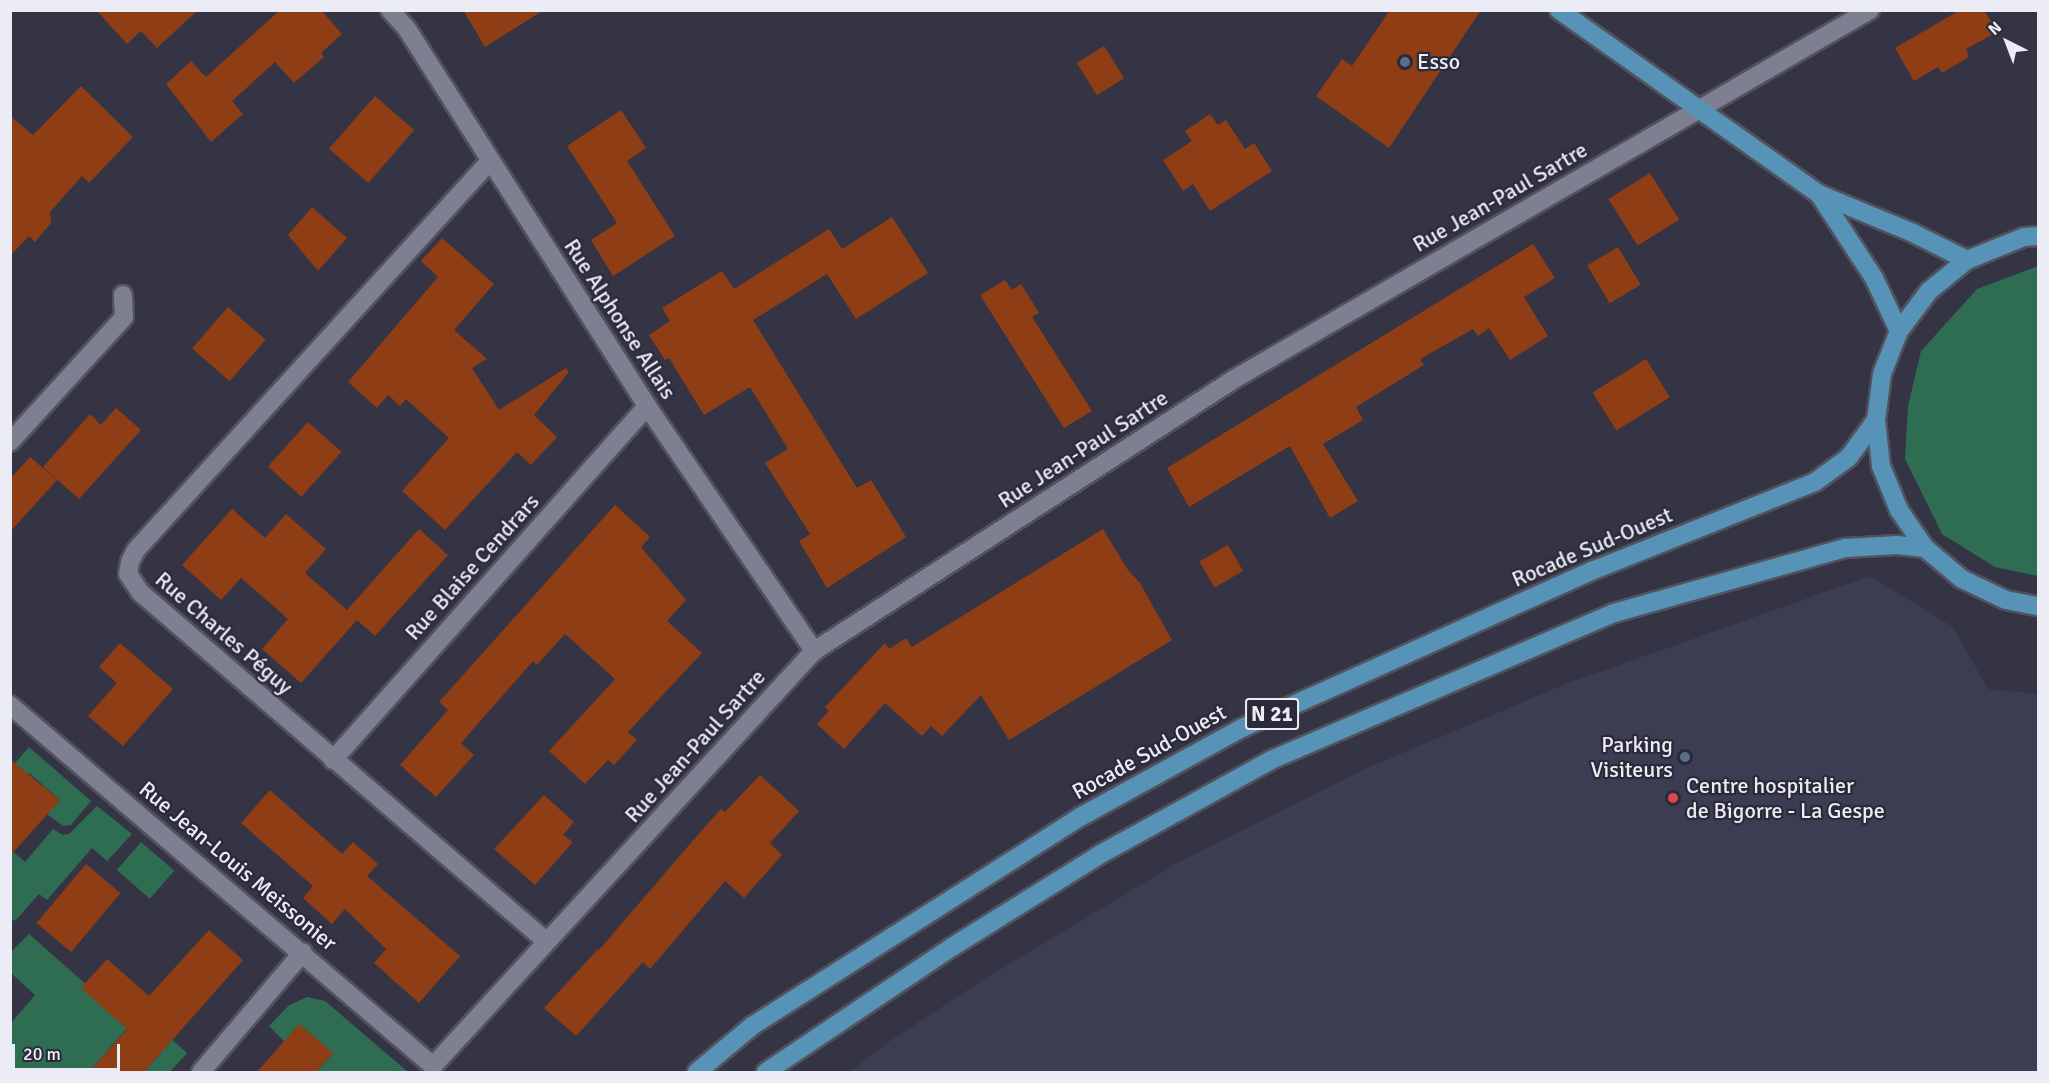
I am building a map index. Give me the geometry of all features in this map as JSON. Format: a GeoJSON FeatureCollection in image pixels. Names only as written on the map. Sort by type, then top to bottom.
{"type":"FeatureCollection","features":[{"type":"Feature","properties":{"kind":"main road"},"geometry":{"type":"LineString","coordinates":[[1559,10],[1819,194],[1913,233],[1967,260]]}},
{"type":"Feature","properties":{"kind":"main road"},"geometry":{"type":"LineString","coordinates":[[1819,194],[1874,278],[1899,331]]}},
{"type":"Feature","properties":{"kind":"main road"},"geometry":{"type":"LineString","coordinates":[[2038,236],[2024,237],[1967,260],[1929,291],[1899,331],[1882,374],[1876,420],[1881,466],[1899,510],[1925,548],[1962,579],[2006,600],[2038,606]]}},
{"type":"Feature","properties":{"kind":"main road","name":"Rocade Sud-Ouest"},"geometry":{"type":"LineString","coordinates":[[697,1072],[752,1026],[1080,817],[1242,728],[1594,570],[1815,482],[1849,457],[1876,420]]}},
{"type":"Feature","properties":{"kind":"main road","name":"N 21"},"geometry":{"type":"LineString","coordinates":[[766,1072],[952,947],[1099,855],[1271,760],[1614,612],[1846,548],[1897,545],[1925,548]]}},
{"type":"Feature","properties":{"kind":"street","name":"Rue Alphonse Allais"},"geometry":{"type":"LineString","coordinates":[[390,10],[407,29],[647,406],[814,651]]}},
{"type":"Feature","properties":{"kind":"street","name":"Rue Jean-Paul Sartre"},"geometry":{"type":"LineString","coordinates":[[433,1066],[814,651],[1236,378],[1870,10]]}},
{"type":"Feature","properties":{"kind":"street","name":"Rue Charles Péguy"},"geometry":{"type":"LineString","coordinates":[[490,161],[136,550],[130,562],[128,574],[141,593],[547,942]]}},
{"type":"Feature","properties":{"kind":"street"},"geometry":{"type":"LineString","coordinates":[[10,442],[124,317],[123,295]]}},
{"type":"Feature","properties":{"kind":"street","name":"Rue Blaise Cendrars"},"geometry":{"type":"LineString","coordinates":[[333,760],[647,406]]}},
{"type":"Feature","properties":{"kind":"street","name":"Rue Jean-Louis Meissonier"},"geometry":{"type":"LineString","coordinates":[[10,705],[303,952],[433,1066]]}},
{"type":"Feature","properties":{"kind":"street"},"geometry":{"type":"LineString","coordinates":[[201,1072],[303,952]]}},
{"type":"Feature","properties":{"kind":"shaded area","name":"Centre hospitalier de Bigorre - La Gespe"},"geometry":{"type":"Polygon","coordinates":[[[1870,576],[1953,627],[1988,689],[2038,694],[2038,1072],[849,1072],[890,1041],[984,979],[1177,863],[1367,768],[1563,685],[1870,576]]]}},
{"type":"Feature","properties":{"kind":"green space"},"geometry":{"type":"Polygon","coordinates":[[[2038,266],[2038,576],[1995,567],[1942,534],[1905,459],[1908,406],[1921,351],[1977,289],[2038,266]]]}},
{"type":"Feature","properties":{"kind":"green space"},"geometry":{"type":"Polygon","coordinates":[[[29,747],[91,801],[71,825],[63,826],[47,814],[59,799],[29,773],[11,795],[11,768],[29,747]]]}},
{"type":"Feature","properties":{"kind":"green space"},"geometry":{"type":"Polygon","coordinates":[[[97,806],[132,834],[107,861],[92,848],[47,900],[39,894],[15,921],[11,918],[10,849],[25,862],[53,829],[63,835],[69,834],[97,806]]]}},
{"type":"Feature","properties":{"kind":"green space"},"geometry":{"type":"Polygon","coordinates":[[[141,842],[174,871],[150,899],[117,870],[141,842]]]}},
{"type":"Feature","properties":{"kind":"green space"},"geometry":{"type":"Polygon","coordinates":[[[29,934],[97,994],[127,1028],[89,1072],[11,1072],[11,1023],[35,995],[11,973],[10,953],[29,934]]]}},
{"type":"Feature","properties":{"kind":"green space"},"geometry":{"type":"Polygon","coordinates":[[[307,997],[325,1001],[408,1072],[316,1072],[333,1053],[284,1041],[269,1026],[288,1006],[307,997]]]}},
{"type":"Feature","properties":{"kind":"green space"},"geometry":{"type":"Polygon","coordinates":[[[141,1012],[187,1053],[170,1072],[144,1072],[162,1052],[130,1024],[141,1012]]]}},
{"type":"Feature","properties":{"kind":"building"},"geometry":{"type":"Polygon","coordinates":[[[96,10],[198,10],[157,48],[141,31],[127,44],[96,10]]]}},
{"type":"Feature","properties":{"kind":"building"},"geometry":{"type":"Polygon","coordinates":[[[280,10],[321,10],[342,34],[321,53],[324,57],[294,83],[275,62],[232,101],[243,114],[211,142],[166,84],[191,61],[206,77],[280,10]]]}},
{"type":"Feature","properties":{"kind":"building"},"geometry":{"type":"Polygon","coordinates":[[[463,10],[544,10],[485,47],[463,10]]]}},
{"type":"Feature","properties":{"kind":"building"},"geometry":{"type":"Polygon","coordinates":[[[1390,10],[1481,10],[1389,148],[1316,96],[1342,59],[1352,66],[1390,10]]]}},
{"type":"Feature","properties":{"kind":"building"},"geometry":{"type":"Polygon","coordinates":[[[1960,10],[1984,10],[1997,32],[1966,49],[1969,57],[1942,73],[1938,67],[1914,81],[1895,48],[1960,10]]]}},
{"type":"Feature","properties":{"kind":"building"},"geometry":{"type":"Polygon","coordinates":[[[1104,46],[1124,78],[1097,95],[1077,63],[1104,46]]]}},
{"type":"Feature","properties":{"kind":"building"},"geometry":{"type":"Polygon","coordinates":[[[81,86],[133,137],[89,183],[82,176],[50,212],[51,223],[35,242],[29,236],[10,256],[10,116],[33,135],[81,86]]]}},
{"type":"Feature","properties":{"kind":"building"},"geometry":{"type":"Polygon","coordinates":[[[375,96],[414,130],[368,183],[329,149],[375,96]]]}},
{"type":"Feature","properties":{"kind":"building"},"geometry":{"type":"Polygon","coordinates":[[[621,110],[646,148],[627,161],[675,236],[613,276],[591,240],[617,223],[567,146],[621,110]]]}},
{"type":"Feature","properties":{"kind":"building"},"geometry":{"type":"Polygon","coordinates":[[[1210,114],[1218,125],[1226,120],[1245,149],[1254,143],[1272,171],[1210,211],[1193,184],[1183,191],[1163,160],[1192,141],[1185,131],[1210,114]]]}},
{"type":"Feature","properties":{"kind":"building"},"geometry":{"type":"Polygon","coordinates":[[[1650,173],[1679,220],[1638,246],[1608,199],[1650,173]]]}},
{"type":"Feature","properties":{"kind":"building"},"geometry":{"type":"Polygon","coordinates":[[[312,207],[347,238],[318,271],[288,235],[312,207]]]}},
{"type":"Feature","properties":{"kind":"building"},"geometry":{"type":"Polygon","coordinates":[[[892,217],[928,273],[856,319],[827,274],[753,320],[857,488],[871,480],[906,537],[827,588],[799,541],[810,534],[765,463],[788,449],[750,387],[704,415],[669,358],[665,360],[649,335],[670,321],[662,308],[722,271],[734,289],[829,229],[842,249],[892,217]]]}},
{"type":"Feature","properties":{"kind":"building"},"geometry":{"type":"Polygon","coordinates":[[[442,238],[494,284],[454,330],[487,359],[472,368],[499,410],[566,368],[569,372],[534,415],[557,437],[531,465],[517,452],[445,530],[402,491],[449,438],[406,399],[400,406],[388,395],[377,408],[348,382],[438,277],[421,261],[442,238]]]}},
{"type":"Feature","properties":{"kind":"building"},"geometry":{"type":"Polygon","coordinates":[[[1533,244],[1555,278],[1524,297],[1548,336],[1510,360],[1489,328],[1478,336],[1473,329],[1420,359],[1424,365],[1356,407],[1363,420],[1323,444],[1358,501],[1330,518],[1290,446],[1189,507],[1167,468],[1533,244]]]}},
{"type":"Feature","properties":{"kind":"building"},"geometry":{"type":"Polygon","coordinates":[[[1618,247],[1641,285],[1610,303],[1587,266],[1618,247]]]}},
{"type":"Feature","properties":{"kind":"building"},"geometry":{"type":"Polygon","coordinates":[[[1005,280],[1012,290],[1021,284],[1039,313],[1032,317],[1092,411],[1064,428],[980,295],[1005,280]]]}},
{"type":"Feature","properties":{"kind":"building"},"geometry":{"type":"Polygon","coordinates":[[[228,307],[266,340],[230,381],[192,349],[228,307]]]}},
{"type":"Feature","properties":{"kind":"building"},"geometry":{"type":"Polygon","coordinates":[[[1646,359],[1670,397],[1616,431],[1593,392],[1646,359]]]}},
{"type":"Feature","properties":{"kind":"building"},"geometry":{"type":"Polygon","coordinates":[[[116,408],[141,430],[79,499],[43,467],[90,414],[101,425],[116,408]]]}},
{"type":"Feature","properties":{"kind":"building"},"geometry":{"type":"Polygon","coordinates":[[[308,422],[341,452],[301,497],[268,467],[308,422]]]}},
{"type":"Feature","properties":{"kind":"building"},"geometry":{"type":"Polygon","coordinates":[[[30,457],[57,480],[10,532],[10,479],[30,457]]]}},
{"type":"Feature","properties":{"kind":"building"},"geometry":{"type":"Polygon","coordinates":[[[615,505],[650,537],[641,547],[686,600],[667,621],[702,653],[628,732],[637,740],[614,765],[608,760],[585,784],[549,751],[615,679],[565,634],[537,665],[533,661],[461,743],[474,755],[436,797],[400,765],[448,710],[439,702],[615,505]]]}},
{"type":"Feature","properties":{"kind":"building"},"geometry":{"type":"Polygon","coordinates":[[[232,509],[265,538],[286,514],[326,549],[305,573],[347,610],[419,529],[448,555],[375,636],[357,620],[301,683],[262,649],[288,619],[241,578],[221,600],[182,565],[232,509]]]}},
{"type":"Feature","properties":{"kind":"building"},"geometry":{"type":"Polygon","coordinates":[[[1103,529],[1128,570],[1140,583],[1172,640],[1009,740],[981,695],[942,736],[931,726],[922,736],[885,703],[844,749],[817,724],[829,711],[825,707],[885,643],[889,649],[906,638],[912,647],[1103,529]]]}},
{"type":"Feature","properties":{"kind":"building"},"geometry":{"type":"Polygon","coordinates":[[[1228,545],[1243,571],[1214,587],[1199,562],[1228,545]]]}},
{"type":"Feature","properties":{"kind":"building"},"geometry":{"type":"Polygon","coordinates":[[[120,643],[173,689],[123,746],[88,716],[117,683],[99,667],[120,643]]]}},
{"type":"Feature","properties":{"kind":"building"},"geometry":{"type":"Polygon","coordinates":[[[10,759],[60,800],[10,856],[10,759]]]}},
{"type":"Feature","properties":{"kind":"building"},"geometry":{"type":"Polygon","coordinates":[[[760,775],[799,811],[770,843],[782,855],[744,898],[725,881],[650,969],[643,962],[576,1036],[544,1008],[599,950],[721,809],[725,812],[760,775]]]}},
{"type":"Feature","properties":{"kind":"building"},"geometry":{"type":"Polygon","coordinates":[[[270,790],[342,854],[353,842],[378,864],[367,876],[460,956],[419,1003],[374,963],[386,949],[345,909],[332,924],[303,898],[313,886],[241,823],[270,790]]]}},
{"type":"Feature","properties":{"kind":"building"},"geometry":{"type":"Polygon","coordinates":[[[544,795],[574,822],[563,835],[573,842],[535,885],[494,849],[544,795]]]}},
{"type":"Feature","properties":{"kind":"building"},"geometry":{"type":"Polygon","coordinates":[[[86,864],[120,893],[71,952],[37,923],[86,864]]]}},
{"type":"Feature","properties":{"kind":"building"},"geometry":{"type":"Polygon","coordinates":[[[209,930],[243,960],[144,1072],[89,1072],[127,1029],[81,988],[107,959],[149,996],[209,930]]]}},
{"type":"Feature","properties":{"kind":"building"},"geometry":{"type":"Polygon","coordinates":[[[299,1024],[333,1053],[316,1072],[257,1072],[299,1024]]]}},
{"type":"Feature","properties":{"kind":"place","name":"Esso"},"geometry":{"type":"Point","coordinates":[1405,62]}},
{"type":"Feature","properties":{"kind":"place","name":"Parking Visiteurs"},"geometry":{"type":"Point","coordinates":[1685,757]}},
{"type":"Feature","properties":{"kind":"place","name":"Centre hospitalier de Bigorre - La Gespe"},"geometry":{"type":"Point","coordinates":[1673,798]}}]}
